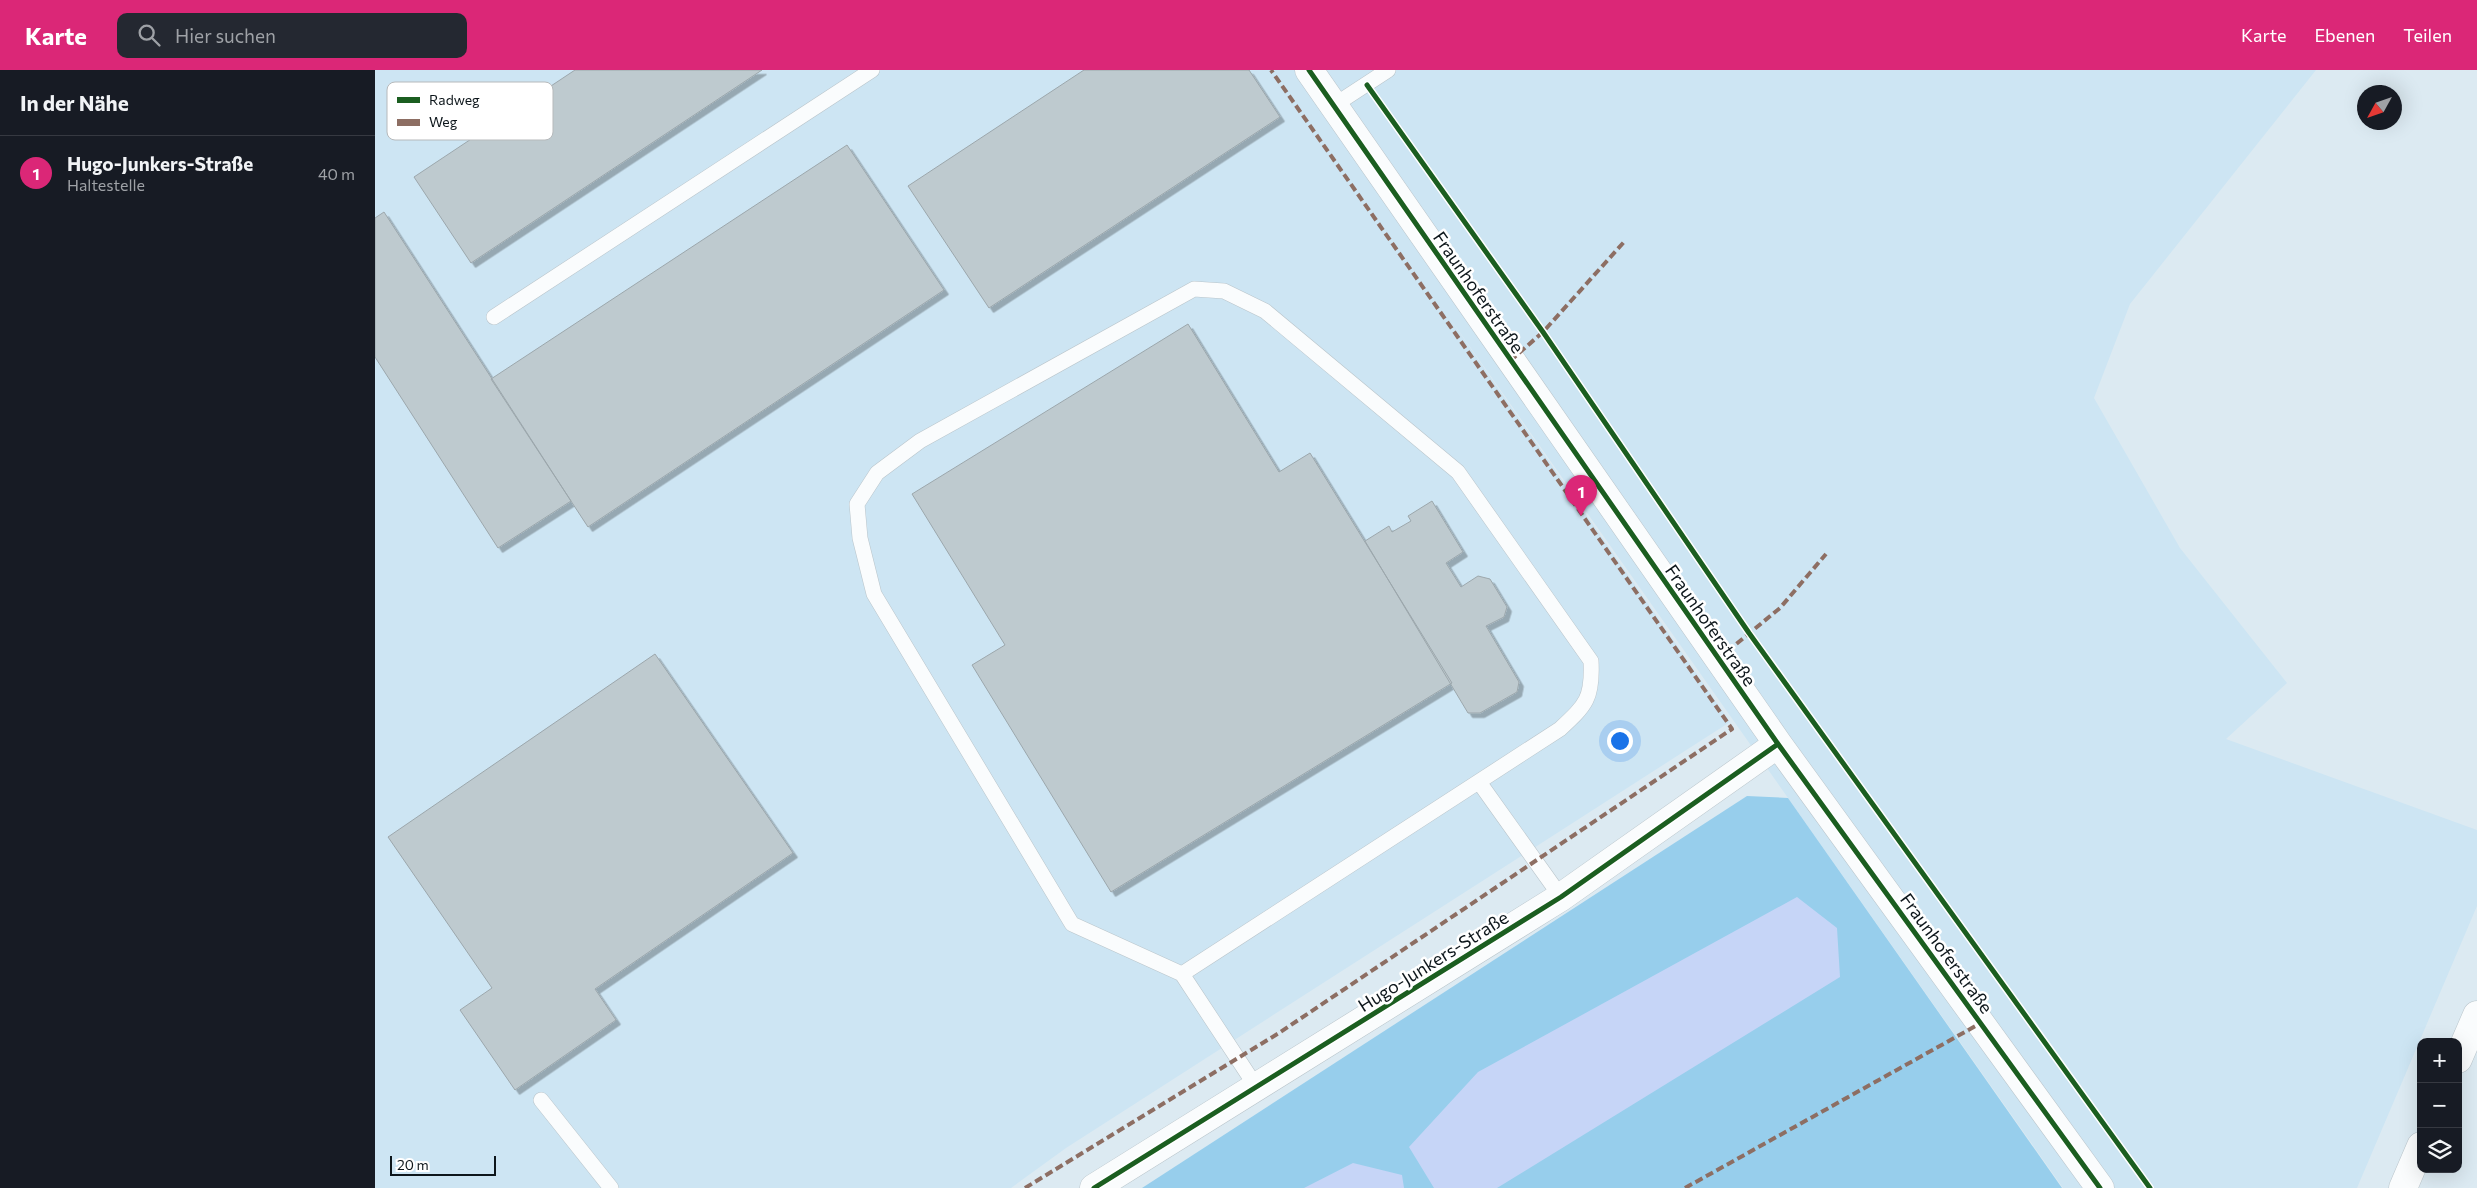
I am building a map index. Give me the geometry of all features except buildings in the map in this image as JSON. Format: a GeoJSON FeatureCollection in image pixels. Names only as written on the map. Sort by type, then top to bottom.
{"type":"FeatureCollection","features":[{"type":"Feature","properties":{"kind":"street","name":"Fraunhoferstraße"},"geometry":{"type":"LineString","coordinates":[[1309,70],[1777,744],[2100,1188]]}},
{"type":"Feature","properties":{"kind":"street","name":"Hugo-Junkers-Straße"},"geometry":{"type":"LineString","coordinates":[[1094,1188],[1561,897],[1777,744]]}},
{"type":"Feature","properties":{"kind":"street"},"geometry":{"type":"LineString","coordinates":[[2462,1050],[2477,1015]]}},
{"type":"Feature","properties":{"kind":"street"},"geometry":{"type":"LineString","coordinates":[[2403,1188],[2417,1155]]}},
{"type":"Feature","properties":{"kind":"lane"},"geometry":{"type":"LineString","coordinates":[[494,317],[872,70]]}},
{"type":"Feature","properties":{"kind":"lane"},"geometry":{"type":"LineString","coordinates":[[1333,106],[1389,70]]}},
{"type":"Feature","properties":{"kind":"lane"},"geometry":{"type":"LineString","coordinates":[[1182,974],[1561,729],[1583,708],[1592,684],[1591,662],[1458,472],[1265,311],[1224,291],[1194,289],[920,441],[877,473],[857,504],[860,538],[874,594],[1072,924],[1182,974],[1257,1088]]}},
{"type":"Feature","properties":{"kind":"lane"},"geometry":{"type":"LineString","coordinates":[[1479,782],[1561,897]]}},
{"type":"Feature","properties":{"kind":"lane"},"geometry":{"type":"LineString","coordinates":[[541,1100],[611,1188]]}},
{"type":"Feature","properties":{"kind":"shaded area"},"geometry":{"type":"Polygon","coordinates":[[[375,70],[2316,70],[2130,304],[2094,398],[2180,548],[2287,683],[2226,739],[2477,830],[2477,906],[2421,1038],[2417,1038],[2417,1047],[2357,1188],[2063,1188],[1437,300],[1730,722],[1066,1148],[1011,1188],[375,1188],[375,70]]]}},
{"type":"Feature","properties":{"kind":"shaded area"},"geometry":{"type":"Polygon","coordinates":[[[1747,796],[1788,798],[2062,1188],[1142,1188],[1747,796]]]}},
{"type":"Feature","properties":{"kind":"shaded area"},"geometry":{"type":"Polygon","coordinates":[[[1797,897],[1837,928],[1840,977],[1497,1188],[1434,1188],[1409,1147],[1478,1072],[1797,897]]]}},
{"type":"Feature","properties":{"kind":"shaded area"},"geometry":{"type":"Polygon","coordinates":[[[1353,1163],[1402,1175],[1404,1188],[1304,1188],[1353,1163]]]}},
{"type":"Feature","properties":{"kind":"marked path"},"geometry":{"type":"LineString","coordinates":[[1025,1188],[1279,1033],[1732,729],[1271,70]]}},
{"type":"Feature","properties":{"kind":"marked path"},"geometry":{"type":"LineString","coordinates":[[1510,361],[1543,332],[1624,242]]}},
{"type":"Feature","properties":{"kind":"marked path"},"geometry":{"type":"LineString","coordinates":[[1718,659],[1780,608],[1826,554]]}},
{"type":"Feature","properties":{"kind":"marked path"},"geometry":{"type":"LineString","coordinates":[[1685,1188],[1981,1023]]}},
{"type":"Feature","properties":{"kind":"cycle path"},"geometry":{"type":"LineString","coordinates":[[1309,70],[1778,744],[2100,1188]]}},
{"type":"Feature","properties":{"kind":"cycle path"},"geometry":{"type":"LineString","coordinates":[[1367,85],[1543,332],[1749,633],[2150,1188]]}},
{"type":"Feature","properties":{"kind":"cycle path"},"geometry":{"type":"LineString","coordinates":[[1094,1188],[1561,897],[1778,744]]}},
{"type":"Feature","properties":{"kind":"place","name":"Hugo-Junkers-Straße"},"geometry":{"type":"Point","coordinates":[1581,516]}}]}
